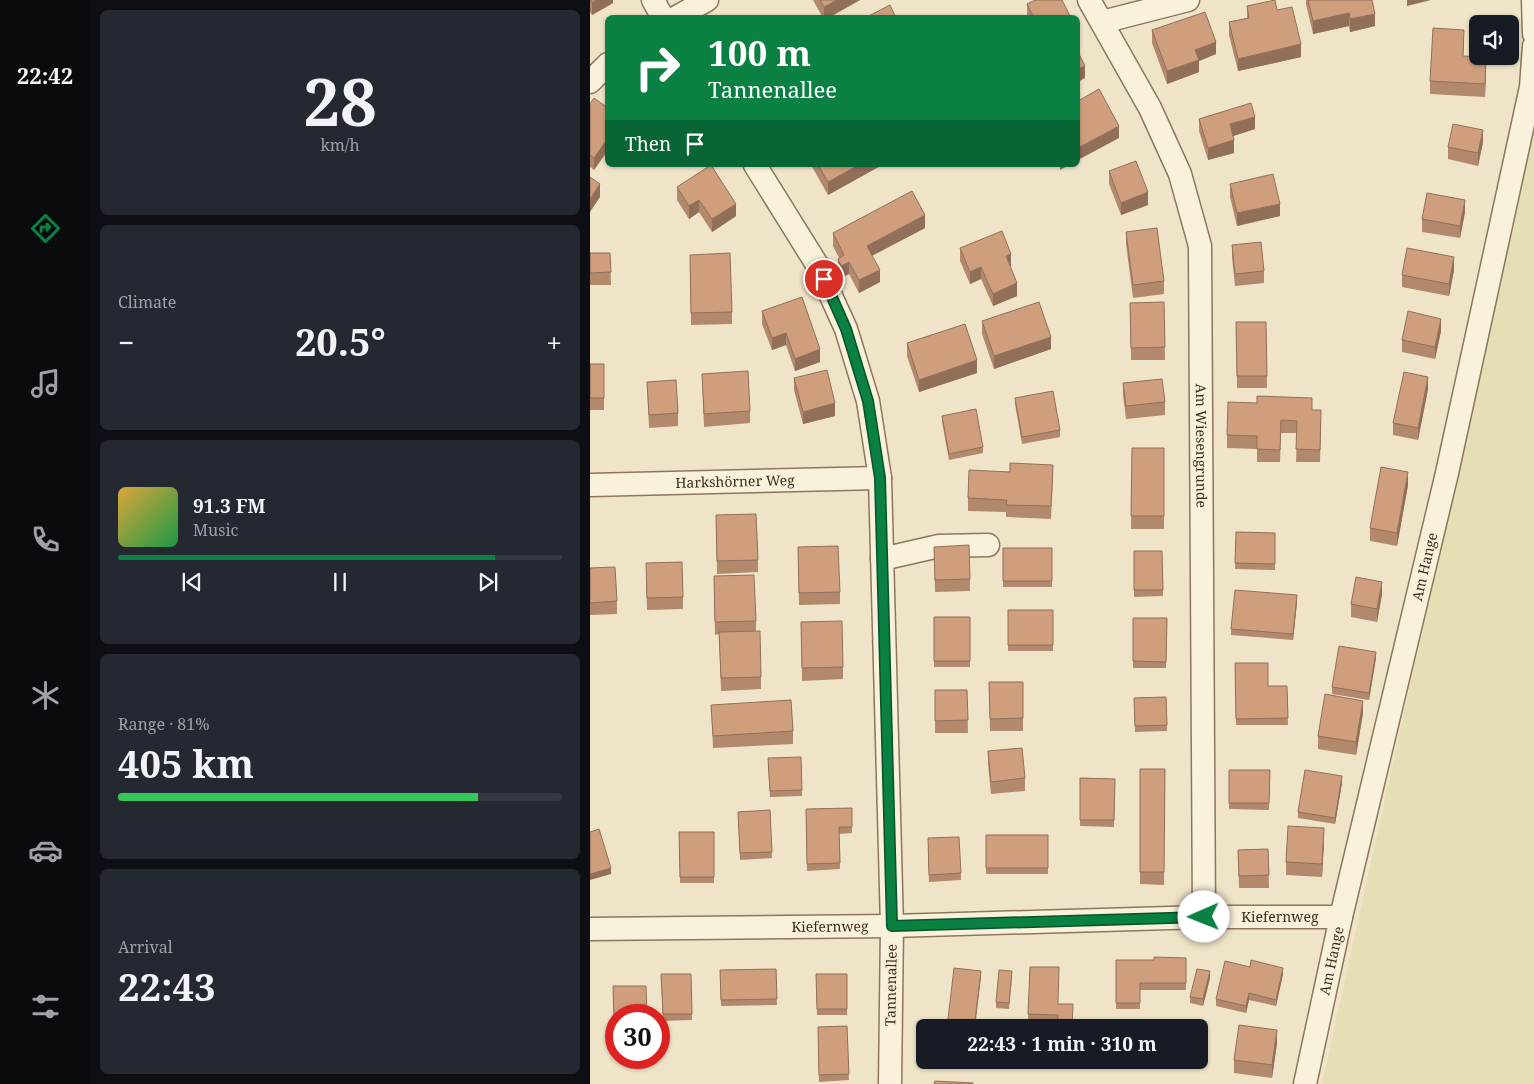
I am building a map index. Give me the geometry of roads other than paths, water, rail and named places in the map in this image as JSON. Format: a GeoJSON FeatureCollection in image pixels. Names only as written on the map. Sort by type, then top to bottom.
{"type":"FeatureCollection","features":[{"type":"Feature","properties":{"kind":"street"},"geometry":{"type":"LineString","coordinates":[[653,0],[661,15]]}},
{"type":"Feature","properties":{"kind":"street"},"geometry":{"type":"LineString","coordinates":[[680,15],[708,0]]}},
{"type":"Feature","properties":{"kind":"street","name":"Am Wiesengrunde"},"geometry":{"type":"LineString","coordinates":[[1090,0],[1150,108],[1180,174],[1200,246],[1204,917]]}},
{"type":"Feature","properties":{"kind":"street"},"geometry":{"type":"LineString","coordinates":[[1102,22],[1188,0]]}},
{"type":"Feature","properties":{"kind":"street"},"geometry":{"type":"LineString","coordinates":[[1533,0],[1534,34]]}},
{"type":"Feature","properties":{"kind":"street","name":"Am Hange"},"geometry":{"type":"LineString","coordinates":[[1305,1084],[1340,917],[1447,473],[1531,87],[1534,46]]}},
{"type":"Feature","properties":{"kind":"street"},"geometry":{"type":"LineString","coordinates":[[590,82],[605,67]]}},
{"type":"Feature","properties":{"kind":"street","name":"Tannenallee"},"geometry":{"type":"LineString","coordinates":[[756,167],[816,263],[846,329],[868,401],[880,478],[892,926],[890,1084]]}},
{"type":"Feature","properties":{"kind":"street","name":"Harkshörner Weg"},"geometry":{"type":"LineString","coordinates":[[590,485],[880,478]]}},
{"type":"Feature","properties":{"kind":"street"},"geometry":{"type":"LineString","coordinates":[[882,559],[939,546],[988,545]]}},
{"type":"Feature","properties":{"kind":"street","name":"Kiefernweg"},"geometry":{"type":"LineString","coordinates":[[590,929],[892,926],[1204,917],[1340,917]]}}]}
